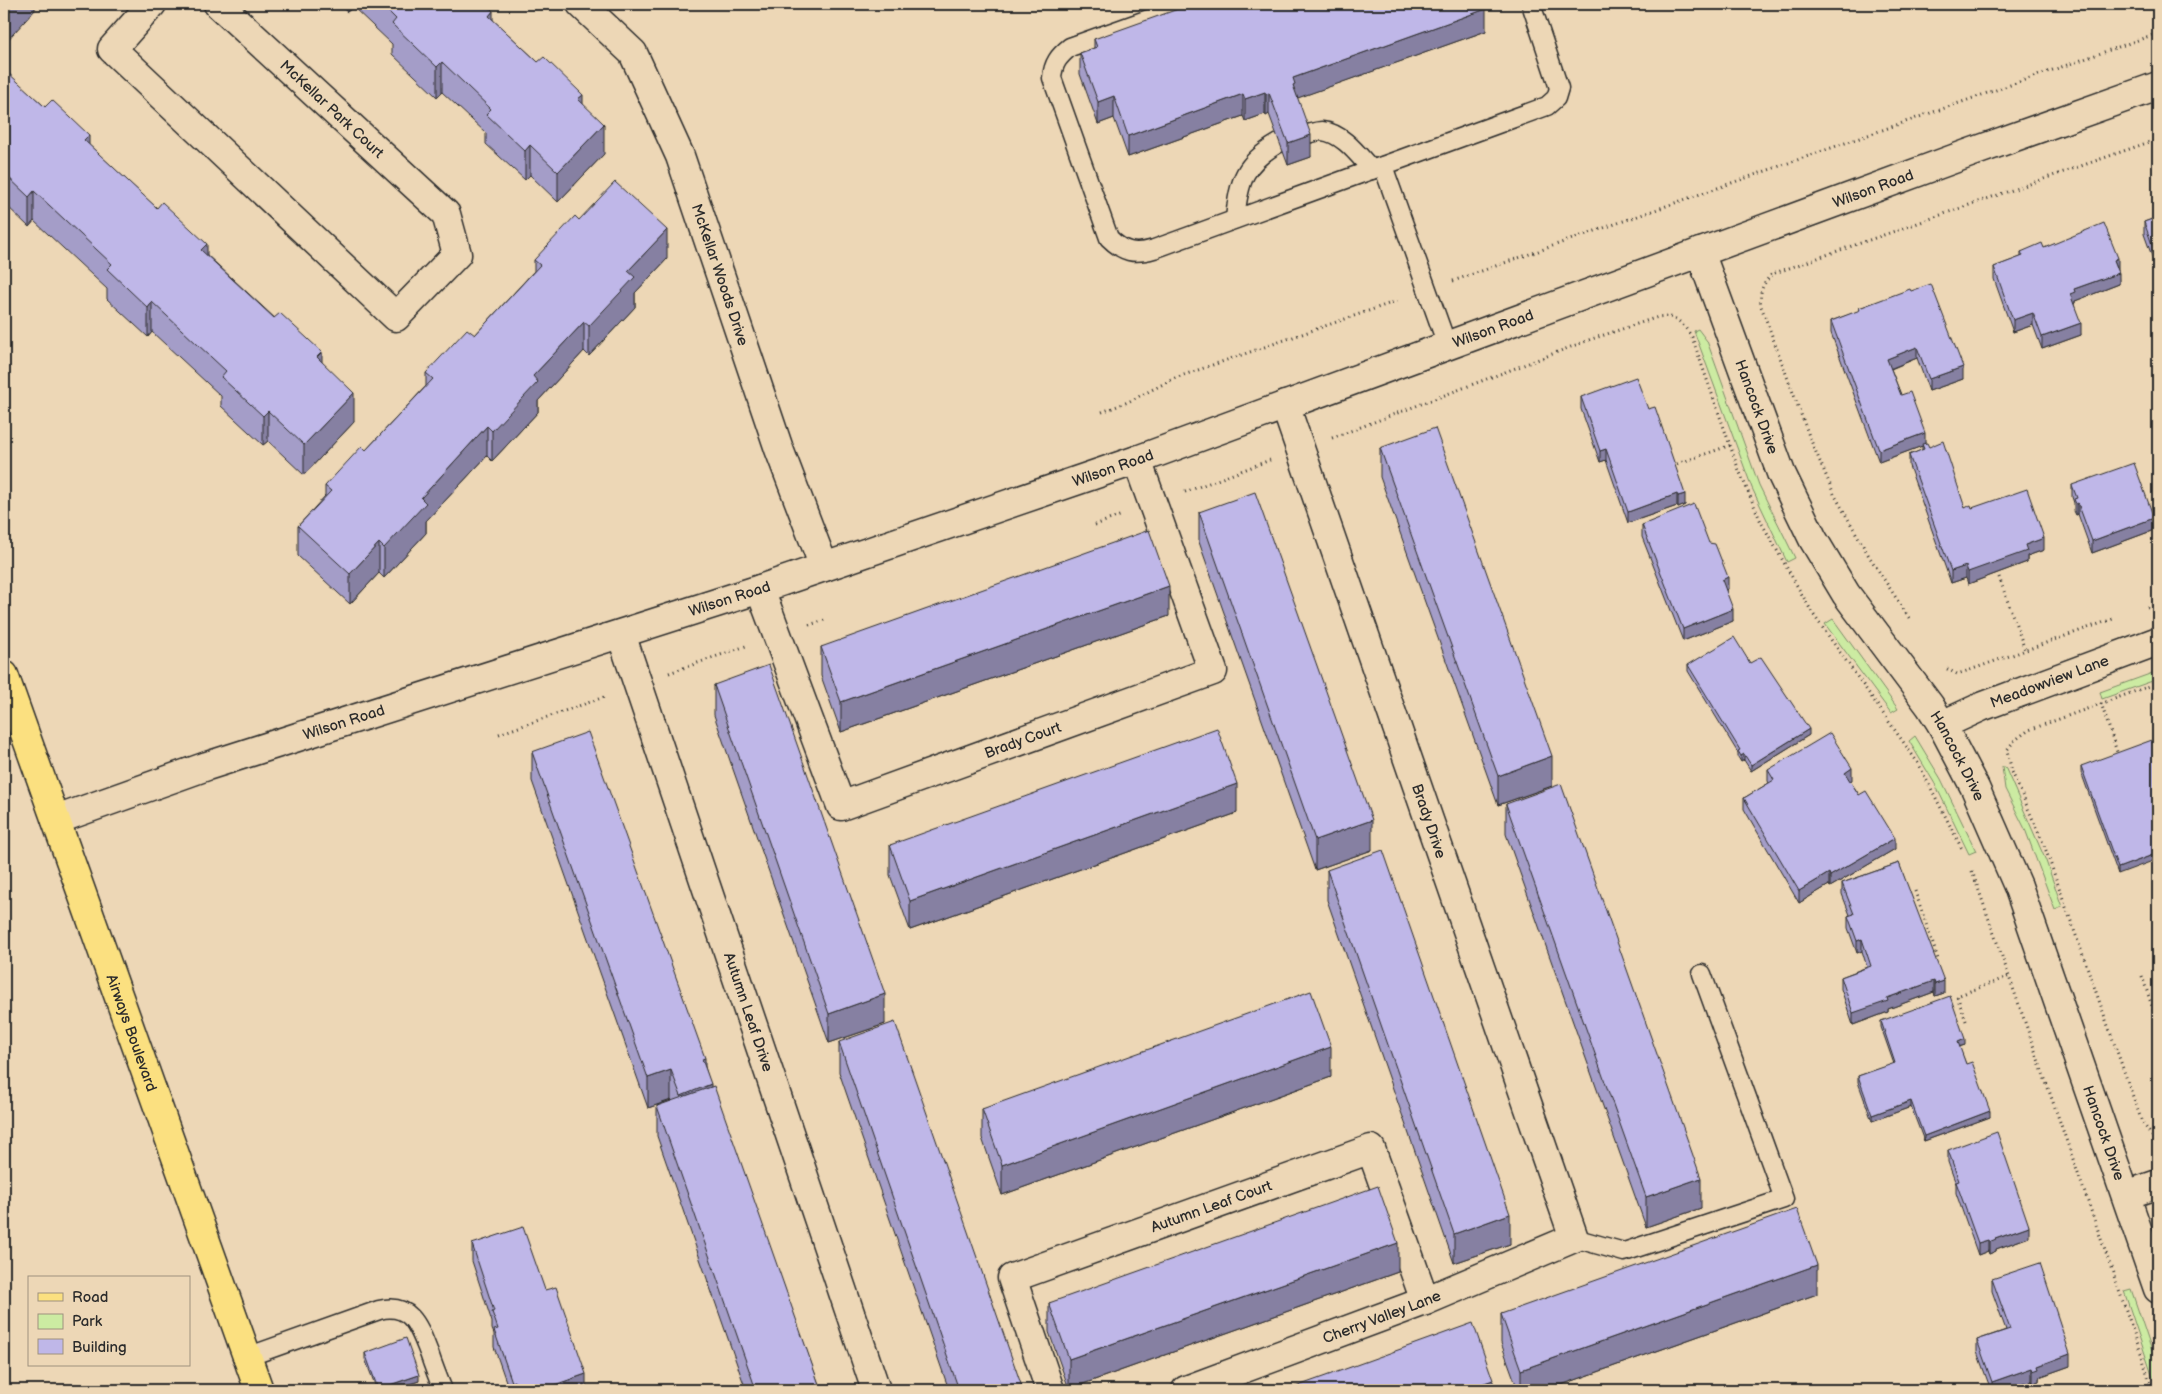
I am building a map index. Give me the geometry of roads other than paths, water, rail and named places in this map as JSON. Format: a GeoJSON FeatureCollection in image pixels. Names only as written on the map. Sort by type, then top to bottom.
{"type":"FeatureCollection","features":[{"type":"Feature","properties":{"kind":"main road","name":"Airways Boulevard"},"geometry":{"type":"LineString","coordinates":[[4,675],[259,1390]]}},
{"type":"Feature","properties":{"kind":"street","name":"McKellar Park Court"},"geometry":{"type":"LineString","coordinates":[[152,4],[112,49],[396,318],[457,254],[446,214],[218,4]]}},
{"type":"Feature","properties":{"kind":"street","name":"McKellar Woods Drive"},"geometry":{"type":"LineString","coordinates":[[581,4],[633,53],[680,156],[780,449],[824,567]]}},
{"type":"Feature","properties":{"kind":"street","name":"Wilson Road"},"geometry":{"type":"LineString","coordinates":[[56,820],[207,766],[760,589],[1137,460],[1967,154],[2158,86]]}},
{"type":"Feature","properties":{"kind":"street","name":"Hancock Drive"},"geometry":{"type":"LineString","coordinates":[[1700,252],[1781,473],[1813,539],[1846,594],[1930,706],[1975,788],[2018,886],[2158,1289]]}},
{"type":"Feature","properties":{"kind":"street","name":"Brady Drive"},"geometry":{"type":"LineString","coordinates":[[1285,405],[1574,1238]]}},
{"type":"Feature","properties":{"kind":"street","name":"Brady Court"},"geometry":{"type":"LineString","coordinates":[[760,589],[841,806],[1212,671],[1137,460]]}},
{"type":"Feature","properties":{"kind":"street","name":"Autumn Leaf Drive"},"geometry":{"type":"LineString","coordinates":[[621,634],[876,1390]]}},
{"type":"Feature","properties":{"kind":"street","name":"Meadowview Lane"},"geometry":{"type":"LineString","coordinates":[[1942,725],[1981,707],[2158,641]]}},
{"type":"Feature","properties":{"kind":"street","name":"Autumn Leaf Court"},"geometry":{"type":"LineString","coordinates":[[1050,1390],[1012,1278],[1371,1149],[1425,1301]]}},
{"type":"Feature","properties":{"kind":"street"},"geometry":{"type":"LineString","coordinates":[[2126,1195],[2158,1184]]}},
{"type":"Feature","properties":{"kind":"street","name":"Cherry Valley Lane"},"geometry":{"type":"LineString","coordinates":[[1186,1390],[1425,1301],[1574,1238]]}},
{"type":"Feature","properties":{"kind":"lane"},"geometry":{"type":"LineString","coordinates":[[1190,4],[1070,47],[1061,54],[1053,66],[1052,78],[1109,238],[1120,248],[1132,253],[1142,252],[1235,219],[1546,106],[1556,98],[1559,88],[1531,4]]}},
{"type":"Feature","properties":{"kind":"lane"},"geometry":{"type":"LineString","coordinates":[[1303,135],[1322,131],[1334,135],[1377,168],[1428,290],[1447,345]]}},
{"type":"Feature","properties":{"kind":"lane"},"geometry":{"type":"LineString","coordinates":[[1235,219],[1237,195],[1250,165],[1261,153],[1279,143]]}},
{"type":"Feature","properties":{"kind":"lane"},"geometry":{"type":"LineString","coordinates":[[1574,1238],[1624,1252],[1784,1200],[1702,974]]}},
{"type":"Feature","properties":{"kind":"lane"},"geometry":{"type":"LineString","coordinates":[[247,1357],[379,1310],[398,1310],[409,1315],[418,1325],[443,1390]]}}]}
